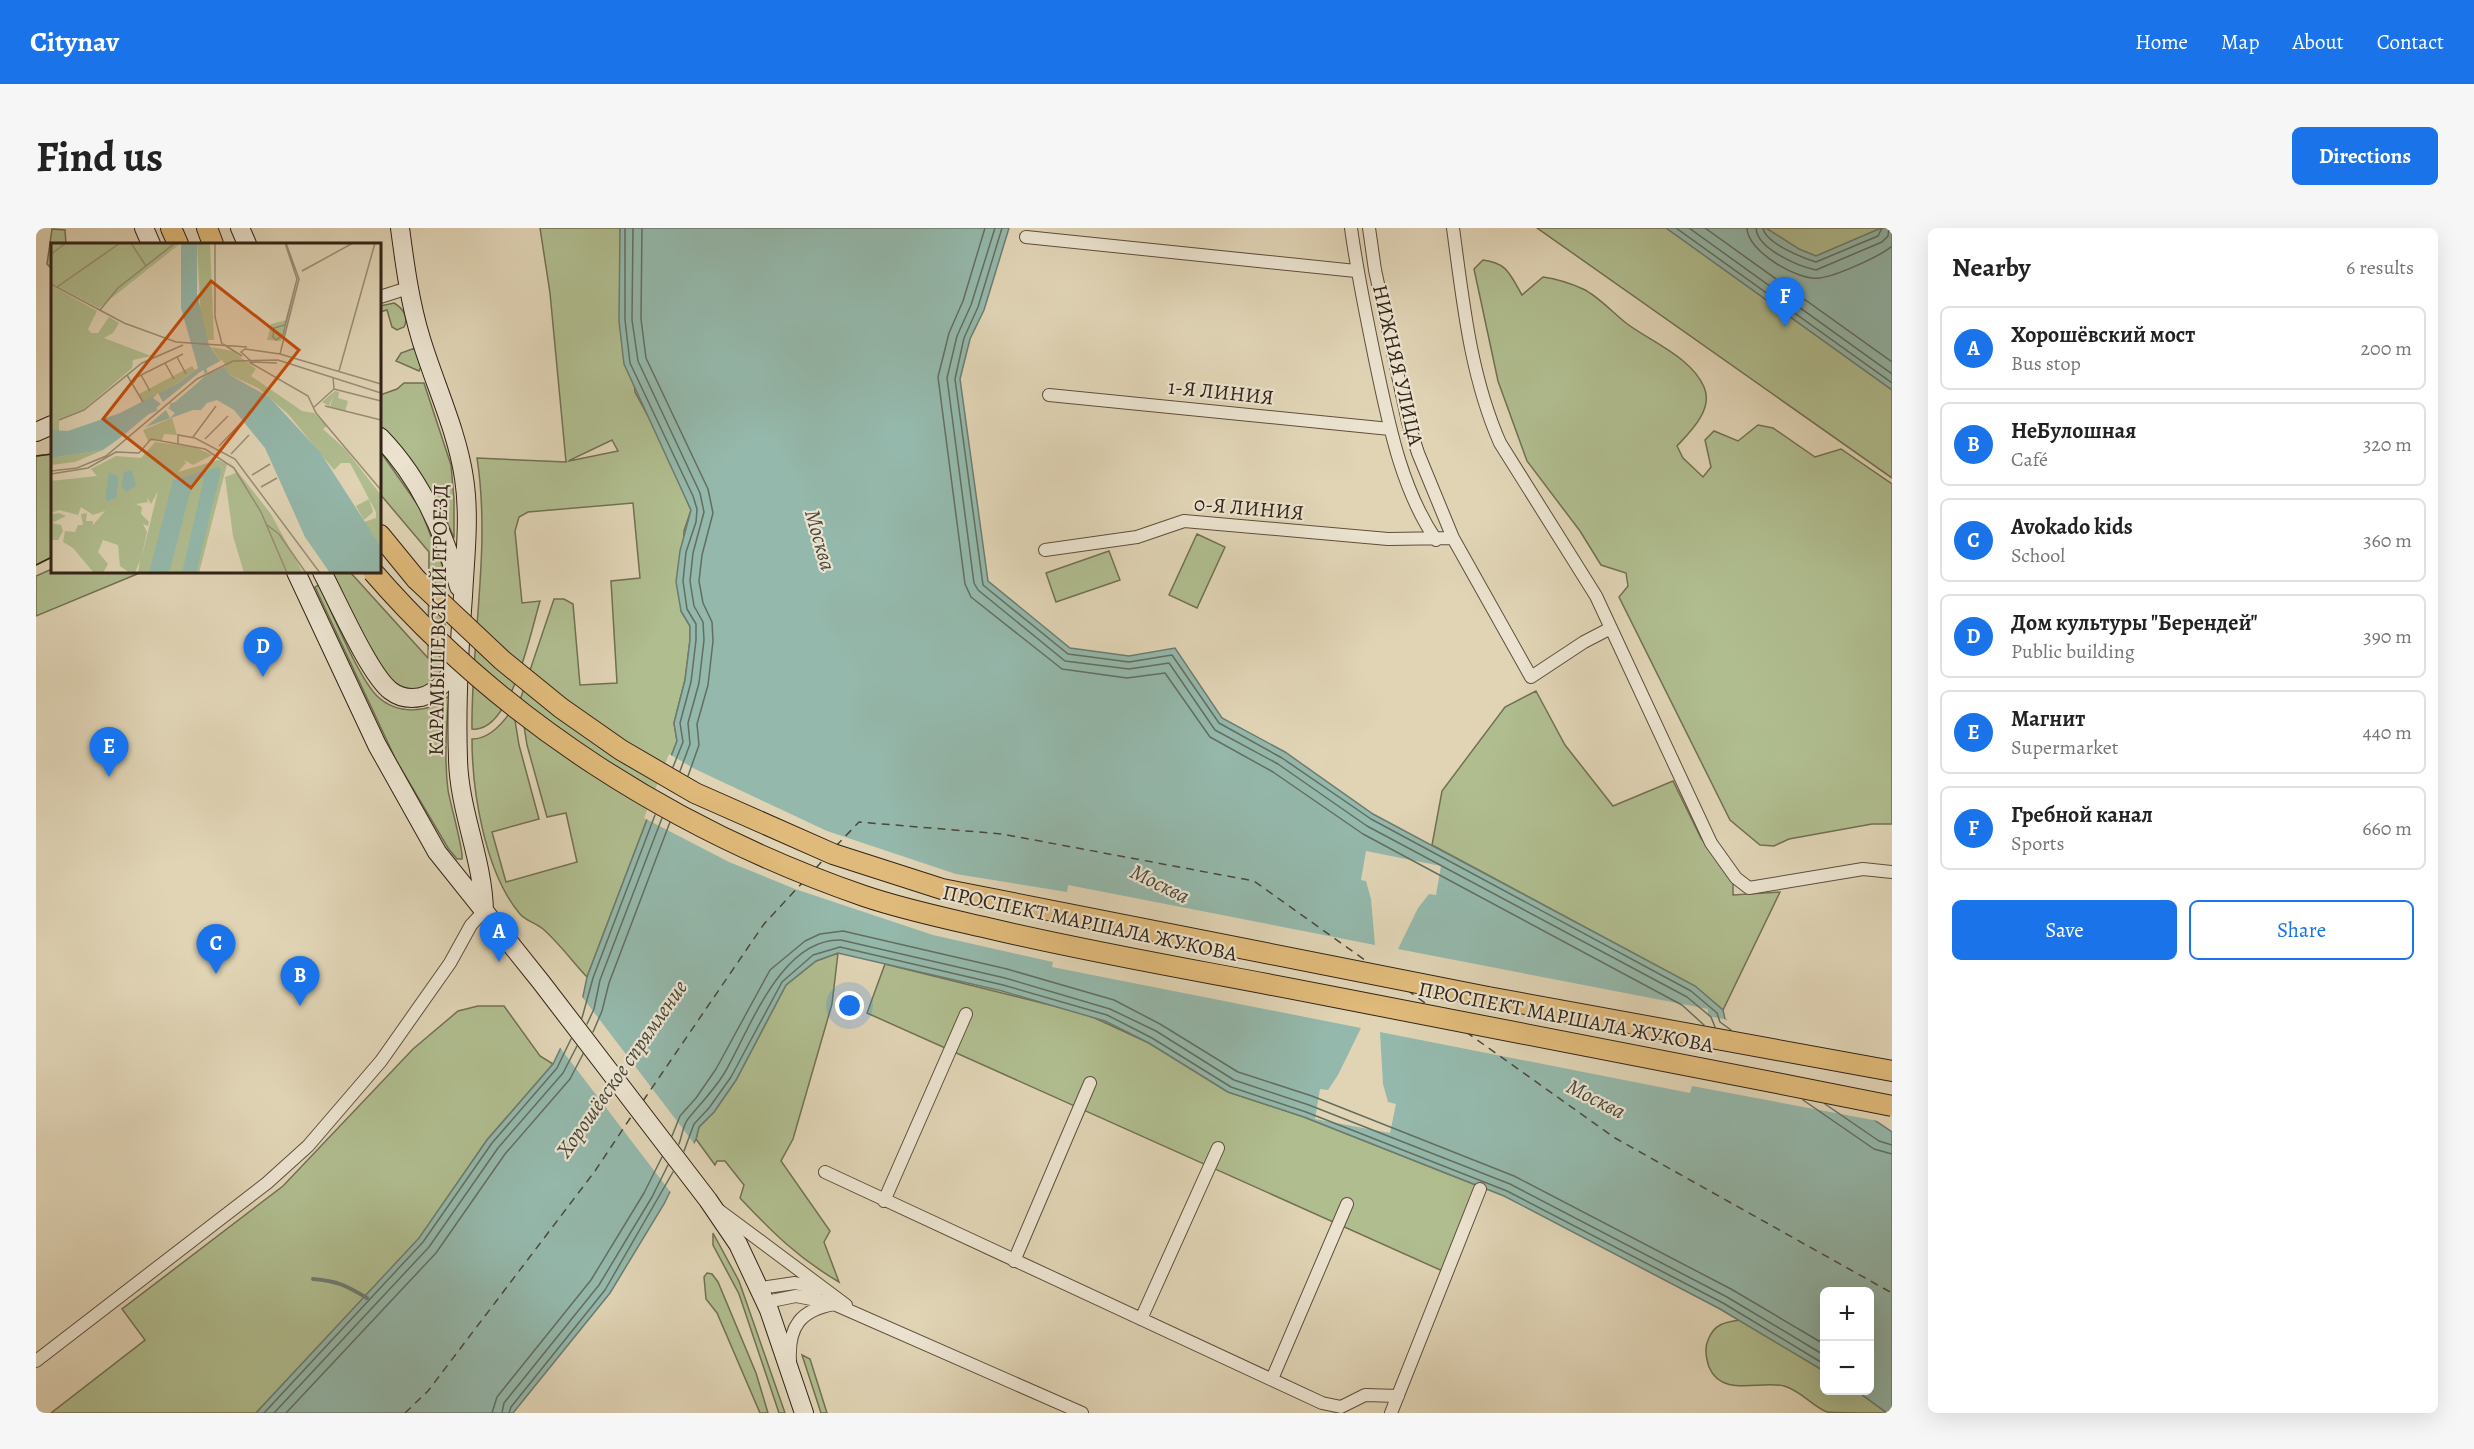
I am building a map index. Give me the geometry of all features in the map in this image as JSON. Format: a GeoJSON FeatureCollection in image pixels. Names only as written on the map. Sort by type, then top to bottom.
{"type":"FeatureCollection","features":[{"type":"Feature","properties":{"kind":"main road"},"geometry":{"type":"LineString","coordinates":[[171,228],[178,243]]}},
{"type":"Feature","properties":{"kind":"main road"},"geometry":{"type":"LineString","coordinates":[[207,228],[213,243]]}},
{"type":"Feature","properties":{"kind":"main road","name":"ПРОСПЕКТ МАРШАЛА ЖУКОВА"},"geometry":{"type":"LineString","coordinates":[[381,536],[416,579],[511,666],[561,708],[621,750],[695,793],[813,846],[883,872],[942,889],[1042,910],[1488,997],[1892,1071]]}},
{"type":"Feature","properties":{"kind":"main road","name":"ПРОСПЕКТ МАРШАЛА ЖУКОВА"},"geometry":{"type":"LineString","coordinates":[[374,573],[425,628],[481,680],[540,727],[604,770],[678,817],[764,856],[866,896],[1046,942],[1892,1106]]}},
{"type":"Feature","properties":{"kind":"street"},"geometry":{"type":"LineString","coordinates":[[144,228],[151,243]]}},
{"type":"Feature","properties":{"kind":"street"},"geometry":{"type":"LineString","coordinates":[[240,228],[248,243]]}},
{"type":"Feature","properties":{"kind":"street","name":"КАРАМЫШЕВСКИЙ ПРОЕЗД"},"geometry":{"type":"LineString","coordinates":[[400,228],[408,288],[420,335],[461,461],[466,496],[458,766],[466,819],[484,886],[484,910]]}},
{"type":"Feature","properties":{"kind":"street","name":"НИЖНЯЯ УЛИЦА"},"geometry":{"type":"LineString","coordinates":[[1351,228],[1356,271],[1390,429],[1424,522],[1436,540]]}},
{"type":"Feature","properties":{"kind":"street"},"geometry":{"type":"LineString","coordinates":[[1369,228],[1375,270],[1408,422],[1418,453],[1453,538],[1531,678],[1584,642],[1611,628]]}},
{"type":"Feature","properties":{"kind":"street"},"geometry":{"type":"LineString","coordinates":[[1453,228],[1473,362],[1492,424],[1500,443],[1596,597],[1703,828],[1742,885],[1759,888],[1863,869],[1892,872]]}},
{"type":"Feature","properties":{"kind":"street"},"geometry":{"type":"LineString","coordinates":[[1026,237],[1356,271]]}},
{"type":"Feature","properties":{"kind":"street"},"geometry":{"type":"LineString","coordinates":[[381,297],[408,288]]}},
{"type":"Feature","properties":{"kind":"street","name":"1-Я ЛИНИЯ"},"geometry":{"type":"LineString","coordinates":[[1049,395],[1390,429]]}},
{"type":"Feature","properties":{"kind":"street"},"geometry":{"type":"LineString","coordinates":[[36,432],[51,425]]}},
{"type":"Feature","properties":{"kind":"street"},"geometry":{"type":"LineString","coordinates":[[381,438],[408,470],[428,504],[446,542],[463,601]]}},
{"type":"Feature","properties":{"kind":"street","name":"0-Я ЛИНИЯ"},"geometry":{"type":"LineString","coordinates":[[1045,550],[1137,537],[1184,521],[1388,539],[1453,538]]}},
{"type":"Feature","properties":{"kind":"street"},"geometry":{"type":"LineString","coordinates":[[296,573],[357,706],[417,821],[437,852],[541,982],[710,1203],[746,1258],[763,1295],[804,1413]]}},
{"type":"Feature","properties":{"kind":"street"},"geometry":{"type":"LineString","coordinates":[[323,573],[371,665],[391,691],[403,698],[431,694],[450,675],[460,651]]}},
{"type":"Feature","properties":{"kind":"street"},"geometry":{"type":"LineString","coordinates":[[36,1361],[267,1183],[308,1146],[381,1061],[450,963],[471,925],[484,910]]}},
{"type":"Feature","properties":{"kind":"street"},"geometry":{"type":"LineString","coordinates":[[884,1201],[966,1014]]}},
{"type":"Feature","properties":{"kind":"street"},"geometry":{"type":"LineString","coordinates":[[1014,1261],[1090,1083]]}},
{"type":"Feature","properties":{"kind":"street"},"geometry":{"type":"LineString","coordinates":[[1141,1319],[1218,1148]]}},
{"type":"Feature","properties":{"kind":"street"},"geometry":{"type":"LineString","coordinates":[[825,1172],[1314,1400],[1335,1407],[1349,1405],[1365,1395],[1398,1396]]}},
{"type":"Feature","properties":{"kind":"street"},"geometry":{"type":"LineString","coordinates":[[1391,1413],[1480,1189]]}},
{"type":"Feature","properties":{"kind":"street"},"geometry":{"type":"LineString","coordinates":[[710,1203],[754,1235],[835,1301],[1082,1413]]}},
{"type":"Feature","properties":{"kind":"street"},"geometry":{"type":"LineString","coordinates":[[1272,1379],[1347,1204]]}},
{"type":"Feature","properties":{"kind":"street"},"geometry":{"type":"LineString","coordinates":[[763,1295],[835,1301]]}},
{"type":"Feature","properties":{"kind":"street"},"geometry":{"type":"LineString","coordinates":[[790,1372],[789,1353],[796,1323],[812,1309],[835,1301]]}},
{"type":"Feature","properties":{"kind":"green space"},"geometry":{"type":"Polygon","coordinates":[[[540,228],[620,228],[635,392],[662,442],[691,510],[684,531],[681,611],[690,626],[690,640],[685,680],[674,723],[677,741],[587,977],[549,934],[520,914],[508,897],[489,854],[483,831],[473,760],[472,739],[491,733],[513,708],[519,745],[539,819],[492,832],[506,882],[577,862],[566,813],[547,817],[527,745],[520,700],[554,599],[564,599],[573,604],[580,685],[617,683],[611,581],[640,578],[633,503],[528,512],[519,517],[515,531],[522,603],[540,601],[525,656],[508,698],[498,715],[486,726],[472,729],[482,526],[477,458],[566,462],[550,293],[540,228]],[[612,440],[569,461],[618,451],[612,440]]]}},
{"type":"Feature","properties":{"kind":"green space"},"geometry":{"type":"Polygon","coordinates":[[[1537,228],[1892,228],[1892,478],[1537,228]]]}},
{"type":"Feature","properties":{"kind":"green space"},"geometry":{"type":"Polygon","coordinates":[[[52,229],[65,230],[66,243],[51,243],[51,268],[47,264],[52,229]]]}},
{"type":"Feature","properties":{"kind":"green space"},"geometry":{"type":"Polygon","coordinates":[[[1483,260],[1503,267],[1522,295],[1543,277],[1589,292],[1626,323],[1670,351],[1690,367],[1704,387],[1706,404],[1699,420],[1677,446],[1683,458],[1703,477],[1711,467],[1705,440],[1714,431],[1738,441],[1758,425],[1773,428],[1815,457],[1841,449],[1892,484],[1892,824],[1872,824],[1789,839],[1774,846],[1760,845],[1730,820],[1619,597],[1628,586],[1626,573],[1601,565],[1580,531],[1527,461],[1498,381],[1474,269],[1483,260]]]}},
{"type":"Feature","properties":{"kind":"green space"},"geometry":{"type":"Polygon","coordinates":[[[394,303],[400,308],[406,320],[404,327],[397,330],[392,327],[387,310],[381,312],[381,306],[394,303]]]}},
{"type":"Feature","properties":{"kind":"green space"},"geometry":{"type":"Polygon","coordinates":[[[415,348],[421,367],[419,371],[396,361],[401,353],[415,348]]]}},
{"type":"Feature","properties":{"kind":"green space"},"geometry":{"type":"Polygon","coordinates":[[[404,383],[424,383],[451,465],[454,538],[422,478],[403,451],[381,426],[381,395],[397,389],[404,383]]]}},
{"type":"Feature","properties":{"kind":"green space"},"geometry":{"type":"Polygon","coordinates":[[[381,452],[420,508],[446,575],[444,670],[437,682],[418,693],[395,687],[377,662],[332,573],[351,573],[428,658],[429,552],[381,495],[381,452]]]}},
{"type":"Feature","properties":{"kind":"green space"},"geometry":{"type":"Polygon","coordinates":[[[51,454],[51,558],[36,565],[36,456],[51,454]]]}},
{"type":"Feature","properties":{"kind":"green space"},"geometry":{"type":"Polygon","coordinates":[[[1197,534],[1225,547],[1197,608],[1169,595],[1197,534]]]}},
{"type":"Feature","properties":{"kind":"green space"},"geometry":{"type":"Polygon","coordinates":[[[1109,551],[1120,580],[1056,602],[1046,573],[1109,551]]]}},
{"type":"Feature","properties":{"kind":"green space"},"geometry":{"type":"Polygon","coordinates":[[[51,569],[51,573],[140,573],[36,616],[36,576],[51,569]]]}},
{"type":"Feature","properties":{"kind":"green space"},"geometry":{"type":"Polygon","coordinates":[[[319,585],[354,660],[377,696],[394,707],[413,710],[432,706],[449,696],[446,743],[447,778],[462,859],[457,859],[448,848],[396,760],[315,587],[319,585]]]}},
{"type":"Feature","properties":{"kind":"green space"},"geometry":{"type":"Polygon","coordinates":[[[1536,691],[1565,745],[1613,806],[1673,781],[1701,838],[1733,882],[1733,895],[1780,892],[1723,1010],[1695,986],[1432,845],[1442,791],[1505,707],[1536,691]]]}},
{"type":"Feature","properties":{"kind":"green space"},"geometry":{"type":"Polygon","coordinates":[[[838,953],[832,1004],[793,1139],[781,1161],[830,1231],[824,1242],[839,1282],[798,1254],[763,1222],[740,1198],[744,1185],[725,1161],[717,1161],[715,1165],[696,1139],[699,1127],[714,1112],[736,1080],[786,985],[816,961],[838,953]]]}},
{"type":"Feature","properties":{"kind":"green space"},"geometry":{"type":"Polygon","coordinates":[[[885,964],[1086,1014],[1149,1043],[1228,1092],[1304,1117],[1481,1187],[1447,1273],[867,1013],[885,964]]]}},
{"type":"Feature","properties":{"kind":"green space"},"geometry":{"type":"Polygon","coordinates":[[[478,1006],[504,1006],[540,1056],[553,1064],[487,1140],[419,1239],[256,1413],[51,1413],[145,1340],[122,1309],[283,1186],[413,1049],[458,1011],[478,1006]]]}},
{"type":"Feature","properties":{"kind":"green space"},"geometry":{"type":"Polygon","coordinates":[[[713,1233],[739,1281],[785,1413],[779,1413],[739,1294],[713,1245],[713,1233]]]}},
{"type":"Feature","properties":{"kind":"green space"},"geometry":{"type":"Polygon","coordinates":[[[707,1273],[712,1274],[718,1282],[756,1373],[768,1413],[760,1413],[717,1313],[706,1299],[704,1277],[707,1273]]]}},
{"type":"Feature","properties":{"kind":"green space"},"geometry":{"type":"Polygon","coordinates":[[[1740,1320],[1820,1369],[1820,1395],[1862,1395],[1887,1413],[1827,1412],[1784,1386],[1742,1386],[1723,1382],[1709,1367],[1706,1354],[1707,1343],[1713,1330],[1725,1323],[1740,1320]]]}},
{"type":"Feature","properties":{"kind":"green space"},"geometry":{"type":"Polygon","coordinates":[[[802,1355],[810,1359],[827,1413],[821,1413],[802,1355]]]}},
{"type":"Feature","properties":{"kind":"water"},"geometry":{"type":"Polygon","coordinates":[[[620,228],[1009,228],[984,310],[970,339],[960,379],[988,581],[1070,648],[1129,656],[1175,648],[1222,718],[1285,752],[1373,814],[1695,986],[1723,1010],[1725,1019],[1892,1132],[1892,1413],[1887,1413],[1862,1395],[1874,1395],[1874,1287],[1820,1287],[1820,1369],[1720,1309],[1504,1196],[1304,1117],[1228,1092],[1149,1043],[1105,1021],[1002,991],[838,953],[816,961],[786,985],[736,1080],[714,1112],[699,1127],[696,1139],[664,1204],[610,1293],[513,1413],[256,1413],[419,1238],[487,1140],[553,1064],[581,1006],[587,977],[677,741],[674,723],[685,680],[690,626],[681,611],[676,582],[680,551],[691,510],[624,364],[619,321],[620,228]]]}},
{"type":"Feature","properties":{"kind":"water"},"geometry":{"type":"Polygon","coordinates":[[[1666,228],[1766,228],[1799,249],[1816,256],[1881,228],[1892,228],[1892,390],[1666,228]]]}},
{"type":"Feature","properties":{"kind":"pier"},"geometry":{"type":"Polygon","coordinates":[[[669,754],[695,769],[827,831],[956,874],[1067,892],[1068,885],[1375,945],[1371,899],[1366,881],[1361,880],[1366,851],[1441,866],[1436,895],[1429,894],[1418,908],[1398,949],[1708,1009],[1708,1016],[1734,1021],[1878,1121],[1692,1086],[1690,1093],[1380,1032],[1383,1084],[1388,1102],[1396,1104],[1390,1133],[1315,1119],[1320,1089],[1328,1090],[1361,1028],[1052,967],[1053,962],[933,935],[795,889],[729,862],[644,818],[669,754]]]}},
{"type":"Feature","properties":{"kind":"pier"},"geometry":{"type":"Polygon","coordinates":[[[580,994],[696,1146],[672,1194],[558,1045],[580,994]]]}},
{"type":"Feature","properties":{"kind":"waterway"},"geometry":{"type":"LineString","coordinates":[[313,1279],[342,1285],[367,1298]]}},
{"type":"Feature","properties":{"kind":"ferry route"},"geometry":{"type":"LineString","coordinates":[[836,846],[859,822],[1002,834],[1254,881],[1369,963]]}},
{"type":"Feature","properties":{"kind":"ferry route"},"geometry":{"type":"LineString","coordinates":[[816,868],[823,860]]}},
{"type":"Feature","properties":{"kind":"ferry route"},"geometry":{"type":"LineString","coordinates":[[643,1101],[764,924],[803,882]]}},
{"type":"Feature","properties":{"kind":"ferry route"},"geometry":{"type":"LineString","coordinates":[[1407,990],[1428,1005]]}},
{"type":"Feature","properties":{"kind":"ferry route"},"geometry":{"type":"LineString","coordinates":[[1466,1032],[1615,1138],[1892,1293]]}},
{"type":"Feature","properties":{"kind":"ferry route"},"geometry":{"type":"LineString","coordinates":[[405,1413],[428,1391],[595,1171],[633,1114]]}},
{"type":"Feature","properties":{"kind":"tram line"},"geometry":{"type":"LineString","coordinates":[[36,456],[51,454]]}},
{"type":"Feature","properties":{"kind":"tram line"},"geometry":{"type":"LineString","coordinates":[[36,565],[51,558]]}},
{"type":"Feature","properties":{"kind":"place","name":"Гребной канал"},"geometry":{"type":"Point","coordinates":[1785,327]}},
{"type":"Feature","properties":{"kind":"place","name":"Дом культуры \"Берендей\""},"geometry":{"type":"Point","coordinates":[263,677]}},
{"type":"Feature","properties":{"kind":"place","name":"Магнит"},"geometry":{"type":"Point","coordinates":[109,777]}},
{"type":"Feature","properties":{"kind":"place","name":"Хорошёвский мост"},"geometry":{"type":"Point","coordinates":[499,962]}},
{"type":"Feature","properties":{"kind":"place","name":"Avokado kids"},"geometry":{"type":"Point","coordinates":[216,974]}},
{"type":"Feature","properties":{"kind":"place","name":"НеБулошная"},"geometry":{"type":"Point","coordinates":[300,1006]}},
{"type":"Feature","properties":{"kind":"water label","name":"Москва"},"geometry":{"type":"Point","coordinates":[820,540]}},
{"type":"Feature","properties":{"kind":"water label","name":"Москва"},"geometry":{"type":"Point","coordinates":[1160,884]}},
{"type":"Feature","properties":{"kind":"water label","name":"Хорошёвское спрямление"},"geometry":{"type":"Point","coordinates":[622,1069]}},
{"type":"Feature","properties":{"kind":"water label","name":"Москва"},"geometry":{"type":"Point","coordinates":[1596,1099]}}]}
